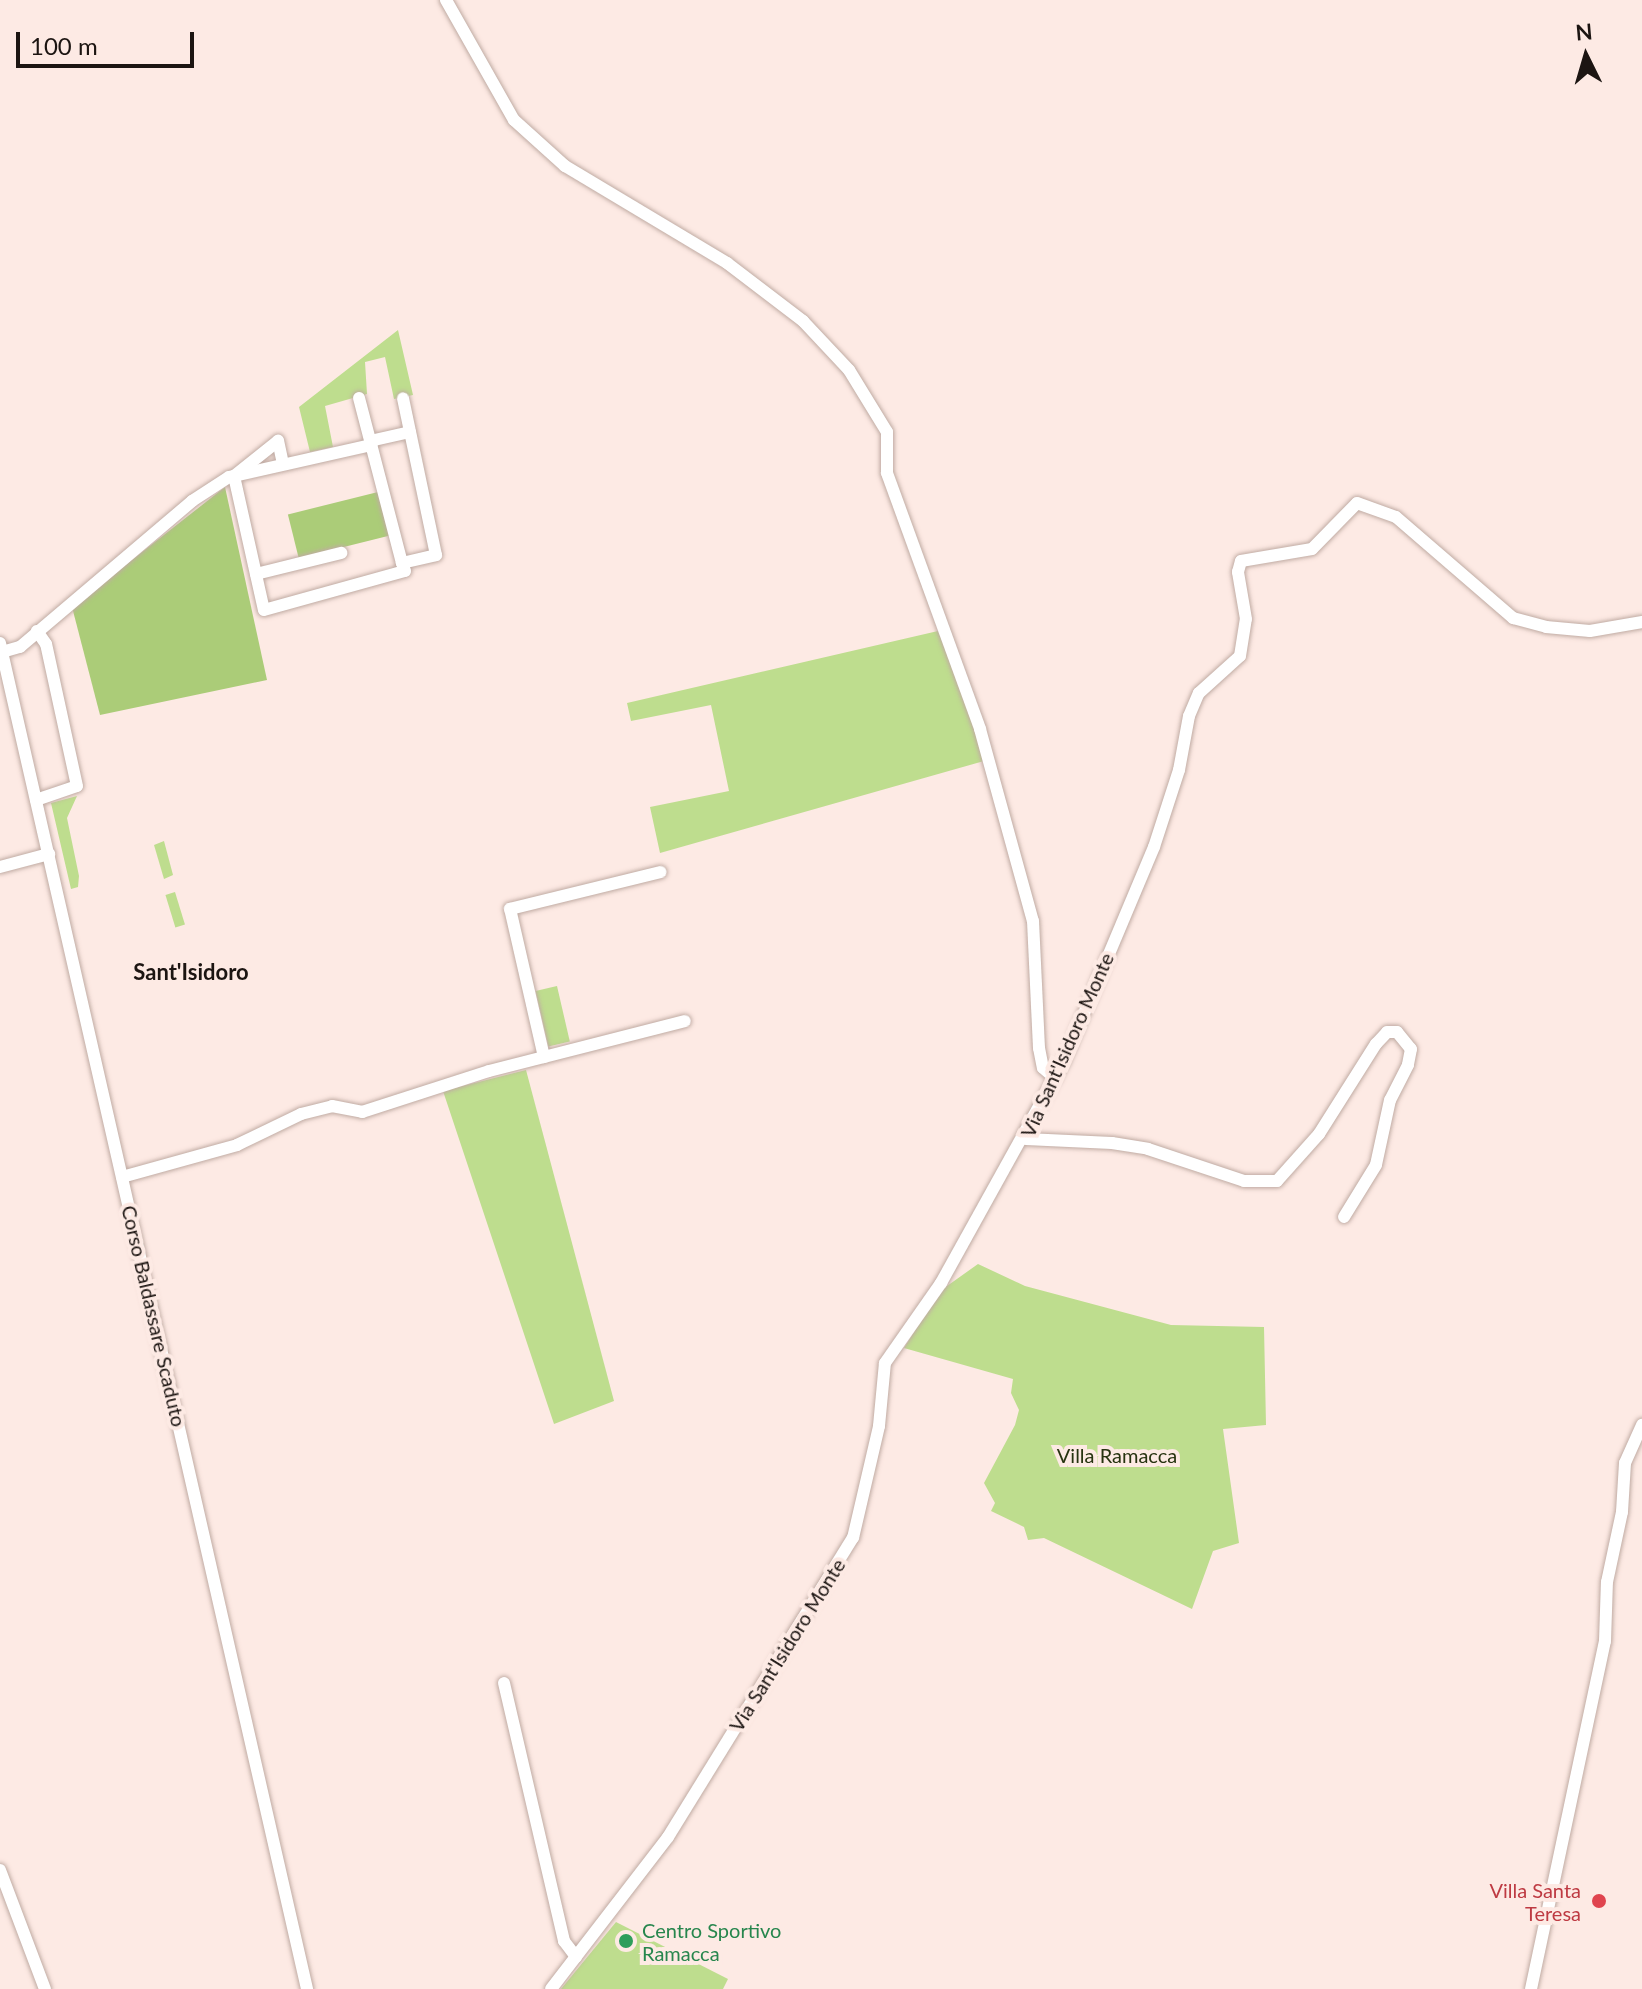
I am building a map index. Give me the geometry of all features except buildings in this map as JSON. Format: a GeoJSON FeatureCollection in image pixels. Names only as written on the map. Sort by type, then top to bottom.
{"type":"FeatureCollection","features":[{"type":"Feature","properties":{"kind":"street"},"geometry":{"type":"LineString","coordinates":[[446,0],[514,120],[565,166],[727,263],[803,321],[849,370],[887,432],[887,473],[980,729],[1033,921],[1039,1048],[1043,1068],[1055,1078]]}},
{"type":"Feature","properties":{"kind":"street"},"geometry":{"type":"LineString","coordinates":[[234,476],[264,610],[405,571],[359,398]]}},
{"type":"Feature","properties":{"kind":"street"},"geometry":{"type":"LineString","coordinates":[[402,563],[436,555],[403,398]]}},
{"type":"Feature","properties":{"kind":"street"},"geometry":{"type":"LineString","coordinates":[[234,476],[410,432]]}},
{"type":"Feature","properties":{"kind":"street"},"geometry":{"type":"LineString","coordinates":[[1,648],[20,647],[192,501],[234,476],[278,441],[283,464]]}},
{"type":"Feature","properties":{"kind":"street","name":"Via Sant'Isidoro Monte"},"geometry":{"type":"LineString","coordinates":[[551,1989],[668,1837],[853,1538],[879,1426],[885,1363],[918,1321],[1026,1139],[1055,1078],[1154,847],[1179,770],[1189,716],[1199,693],[1240,656],[1246,619],[1238,572],[1241,561],[1312,549],[1357,503],[1396,517],[1513,618],[1546,627],[1590,631],[1642,622]]}},
{"type":"Feature","properties":{"kind":"street"},"geometry":{"type":"LineString","coordinates":[[256,574],[341,553]]}},
{"type":"Feature","properties":{"kind":"street"},"geometry":{"type":"LineString","coordinates":[[36,800],[77,786],[46,644],[37,631]]}},
{"type":"Feature","properties":{"kind":"street","name":"Corso Baldassare Scaduto"},"geometry":{"type":"LineString","coordinates":[[1,648],[307,1989]]}},
{"type":"Feature","properties":{"kind":"street"},"geometry":{"type":"LineString","coordinates":[[0,867],[49,854]]}},
{"type":"Feature","properties":{"kind":"street"},"geometry":{"type":"LineString","coordinates":[[544,1057],[510,909],[661,872]]}},
{"type":"Feature","properties":{"kind":"street"},"geometry":{"type":"LineString","coordinates":[[122,1177],[237,1145],[301,1114],[332,1106],[362,1112],[544,1057],[685,1021]]}},
{"type":"Feature","properties":{"kind":"street"},"geometry":{"type":"LineString","coordinates":[[1026,1139],[1148,1149],[1244,1181],[1277,1181],[1319,1134],[1376,1044],[1387,1032],[1397,1032],[1411,1049],[1408,1065],[1390,1100],[1376,1165],[1344,1217]]}},
{"type":"Feature","properties":{"kind":"street"},"geometry":{"type":"LineString","coordinates":[[1531,1989],[1605,1641],[1607,1582],[1622,1512],[1625,1463],[1642,1425]]}},
{"type":"Feature","properties":{"kind":"street"},"geometry":{"type":"LineString","coordinates":[[504,1683],[564,1941],[576,1957]]}},
{"type":"Feature","properties":{"kind":"street"},"geometry":{"type":"LineString","coordinates":[[0,1870],[45,1989]]}},
{"type":"Feature","properties":{"kind":"green space"},"geometry":{"type":"Polygon","coordinates":[[[398,330],[413,395],[394,399],[385,357],[365,362],[367,394],[325,406],[333,447],[310,452],[299,407],[398,330]]]}},
{"type":"Feature","properties":{"kind":"green space"},"geometry":{"type":"Polygon","coordinates":[[[225,487],[267,680],[100,715],[72,607],[225,487]]]}},
{"type":"Feature","properties":{"kind":"green space"},"geometry":{"type":"Polygon","coordinates":[[[382,491],[393,535],[299,558],[288,514],[382,491]]]}},
{"type":"Feature","properties":{"kind":"green space"},"geometry":{"type":"Polygon","coordinates":[[[938,631],[968,701],[984,761],[660,853],[650,807],[729,791],[711,705],[631,721],[627,703],[938,631]]]}},
{"type":"Feature","properties":{"kind":"green space"},"geometry":{"type":"Polygon","coordinates":[[[77,796],[67,818],[79,876],[78,887],[71,889],[51,803],[77,796]]]}},
{"type":"Feature","properties":{"kind":"green space"},"geometry":{"type":"Polygon","coordinates":[[[164,841],[173,875],[164,879],[154,845],[164,841]]]}},
{"type":"Feature","properties":{"kind":"green space"},"geometry":{"type":"Polygon","coordinates":[[[175,892],[185,925],[175,927],[165,895],[175,892]]]}},
{"type":"Feature","properties":{"kind":"green space"},"geometry":{"type":"Polygon","coordinates":[[[557,986],[570,1042],[548,1046],[536,991],[557,986]]]}},
{"type":"Feature","properties":{"kind":"green space"},"geometry":{"type":"Polygon","coordinates":[[[526,1070],[614,1401],[554,1424],[443,1091],[526,1070]]]}},
{"type":"Feature","properties":{"kind":"green space","name":"Villa Ramacca"},"geometry":{"type":"Polygon","coordinates":[[[978,1264],[1025,1286],[1171,1325],[1264,1327],[1266,1425],[1223,1429],[1239,1543],[1213,1551],[1192,1609],[1044,1538],[1028,1540],[1024,1527],[991,1511],[995,1503],[984,1483],[1015,1425],[1019,1410],[1011,1393],[1013,1379],[904,1348],[940,1291],[978,1264]]]}},
{"type":"Feature","properties":{"kind":"green space","name":"Centro Sportivo Ramacca"},"geometry":{"type":"Polygon","coordinates":[[[616,1922],[728,1979],[723,1989],[561,1989],[616,1922]]]}},
{"type":"Feature","properties":{"kind":"place","name":"Villa Santa Teresa"},"geometry":{"type":"Point","coordinates":[1599,1901]}},
{"type":"Feature","properties":{"kind":"place","name":"Centro Sportivo Ramacca"},"geometry":{"type":"Point","coordinates":[626,1941]}},
{"type":"Feature","properties":{"kind":"district","name":"Sant'Isidoro"},"geometry":{"type":"Point","coordinates":[191,972]}}]}
